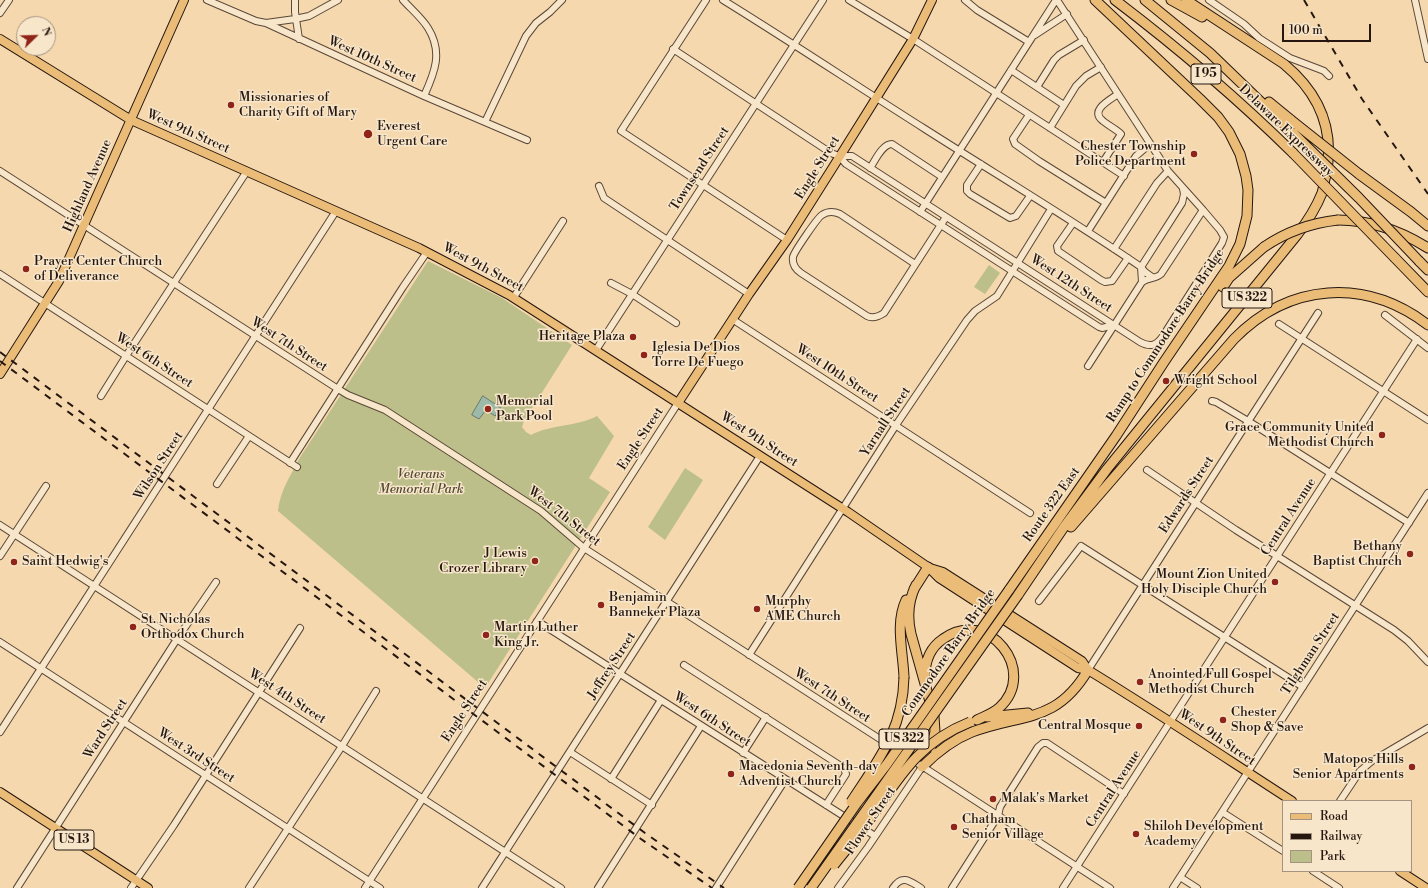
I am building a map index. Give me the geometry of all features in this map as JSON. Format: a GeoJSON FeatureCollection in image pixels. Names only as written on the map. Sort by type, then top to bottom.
{"type":"FeatureCollection","features":[{"type":"Feature","properties":{"kind":"highway","name":"Ramp to Commodore Barry Bridge"},"geometry":{"type":"LineString","coordinates":[[1095,0],[1218,117],[1229,132],[1240,154],[1248,190],[1247,216],[1244,231],[1233,260],[1116,436]]}},
{"type":"Feature","properties":{"kind":"highway","name":"Delaware Expressway"},"geometry":{"type":"LineString","coordinates":[[1116,0],[1197,66],[1246,109],[1293,153],[1428,292]]}},
{"type":"Feature","properties":{"kind":"highway","name":"Delaware Expressway"},"geometry":{"type":"LineString","coordinates":[[1145,0],[1185,32],[1226,68],[1294,133],[1428,270]]}},
{"type":"Feature","properties":{"kind":"highway","name":"US 322"},"geometry":{"type":"LineString","coordinates":[[1051,548],[1064,526],[1108,469],[1293,240],[1310,217],[1322,192],[1329,159],[1329,145],[1325,125],[1316,101],[1310,91],[1284,64],[1247,40],[1171,0]]}},
{"type":"Feature","properties":{"kind":"highway"},"geometry":{"type":"LineString","coordinates":[[1186,0],[1247,40]]}},
{"type":"Feature","properties":{"kind":"highway"},"geometry":{"type":"LineString","coordinates":[[1226,68],[1359,174],[1412,212],[1428,226]]}},
{"type":"Feature","properties":{"kind":"highway"},"geometry":{"type":"LineString","coordinates":[[1116,436],[1126,425],[1229,278],[1264,247],[1281,236],[1308,226],[1338,220],[1354,220],[1403,234],[1428,248]]}},
{"type":"Feature","properties":{"kind":"highway"},"geometry":{"type":"LineString","coordinates":[[1051,548],[1234,339],[1254,321],[1271,310],[1291,300],[1307,296],[1327,293],[1356,293],[1380,299],[1401,307],[1428,325]]}},
{"type":"Feature","properties":{"kind":"highway","name":"Route 322 East"},"geometry":{"type":"LineString","coordinates":[[1010,590],[1116,436]]}},
{"type":"Feature","properties":{"kind":"highway","name":"Commodore Barry Bridge"},"geometry":{"type":"LineString","coordinates":[[811,888],[1051,548]]}},
{"type":"Feature","properties":{"kind":"highway"},"geometry":{"type":"LineString","coordinates":[[797,888],[885,750],[894,732],[900,714],[903,695],[904,677],[901,620],[905,604],[928,567]]}},
{"type":"Feature","properties":{"kind":"highway"},"geometry":{"type":"LineString","coordinates":[[916,585],[910,603],[908,621],[933,711],[935,727],[933,743],[922,766]]}},
{"type":"Feature","properties":{"kind":"highway","name":"Commodore Barry Bridge"},"geometry":{"type":"LineString","coordinates":[[797,888],[1010,590]]}},
{"type":"Feature","properties":{"kind":"highway"},"geometry":{"type":"LineString","coordinates":[[815,888],[867,823],[901,775],[924,749],[953,729],[990,714],[999,708],[1006,699],[1013,682],[1011,659],[997,640],[988,634],[965,630],[948,635],[935,646],[928,656],[925,667],[925,682]]}},
{"type":"Feature","properties":{"kind":"highway"},"geometry":{"type":"LineString","coordinates":[[922,766],[942,748],[959,738],[978,730],[1021,719],[1047,710],[1067,697],[1076,688],[1088,670]]}},
{"type":"Feature","properties":{"kind":"highway"},"geometry":{"type":"LineString","coordinates":[[973,721],[992,716],[1047,710]]}},
{"type":"Feature","properties":{"kind":"main road","name":"Highland Avenue"},"geometry":{"type":"LineString","coordinates":[[0,374],[59,281],[184,0]]}},
{"type":"Feature","properties":{"kind":"main road","name":"Engle Street"},"geometry":{"type":"LineString","coordinates":[[678,403],[732,319],[787,240],[913,39],[932,0]]}},
{"type":"Feature","properties":{"kind":"main road","name":"West 9th Street"},"geometry":{"type":"LineString","coordinates":[[0,40],[131,120],[427,252],[514,297],[843,509],[928,567],[939,578],[957,590],[1078,668],[1088,670],[1139,700],[1290,800]]}},
{"type":"Feature","properties":{"kind":"main road","name":"US 13"},"geometry":{"type":"LineString","coordinates":[[0,792],[148,888]]}},
{"type":"Feature","properties":{"kind":"main road"},"geometry":{"type":"LineString","coordinates":[[1402,872],[1426,888]]}},
{"type":"Feature","properties":{"kind":"street"},"geometry":{"type":"LineString","coordinates":[[0,13],[9,0]]}},
{"type":"Feature","properties":{"kind":"street","name":"West 10th Street"},"geometry":{"type":"LineString","coordinates":[[207,0],[256,21],[266,23],[424,96],[527,140]]}},
{"type":"Feature","properties":{"kind":"street"},"geometry":{"type":"LineString","coordinates":[[295,0],[295,19],[299,39]]}},
{"type":"Feature","properties":{"kind":"street"},"geometry":{"type":"LineString","coordinates":[[266,23],[310,16],[338,0]]}},
{"type":"Feature","properties":{"kind":"street"},"geometry":{"type":"LineString","coordinates":[[403,0],[428,27],[435,42],[437,61],[433,76],[424,96]]}},
{"type":"Feature","properties":{"kind":"street"},"geometry":{"type":"LineString","coordinates":[[484,122],[526,36],[536,23],[554,9],[562,0]]}},
{"type":"Feature","properties":{"kind":"street"},"geometry":{"type":"LineString","coordinates":[[706,0],[621,131],[702,186],[787,240]]}},
{"type":"Feature","properties":{"kind":"street"},"geometry":{"type":"LineString","coordinates":[[723,0],[1030,196],[1088,231],[1141,267],[1152,277]]}},
{"type":"Feature","properties":{"kind":"street","name":"Townsend Street"},"geometry":{"type":"LineString","coordinates":[[596,350],[823,0]]}},
{"type":"Feature","properties":{"kind":"street"},"geometry":{"type":"LineString","coordinates":[[849,0],[913,39],[1124,176]]}},
{"type":"Feature","properties":{"kind":"street"},"geometry":{"type":"LineString","coordinates":[[965,0],[977,10],[1030,40]]}},
{"type":"Feature","properties":{"kind":"street"},"geometry":{"type":"LineString","coordinates":[[920,212],[1057,0],[1168,171],[1203,210],[1222,234],[1224,240],[1159,341],[1152,346],[1146,345],[1114,325]]}},
{"type":"Feature","properties":{"kind":"street"},"geometry":{"type":"LineString","coordinates":[[1209,0],[1244,24],[1259,38],[1290,58],[1324,71],[1329,76]]}},
{"type":"Feature","properties":{"kind":"street"},"geometry":{"type":"LineString","coordinates":[[1416,0],[1428,59]]}},
{"type":"Feature","properties":{"kind":"street"},"geometry":{"type":"LineString","coordinates":[[1030,40],[1067,14]]}},
{"type":"Feature","properties":{"kind":"street"},"geometry":{"type":"LineString","coordinates":[[1037,87],[1054,60],[1084,40]]}},
{"type":"Feature","properties":{"kind":"street","name":"West 12th Street"},"geometry":{"type":"LineString","coordinates":[[673,49],[839,156],[846,164],[940,226],[1099,327],[1102,328],[1114,325]]}},
{"type":"Feature","properties":{"kind":"street"},"geometry":{"type":"LineString","coordinates":[[1050,128],[1080,81],[1101,67]]}},
{"type":"Feature","properties":{"kind":"street"},"geometry":{"type":"LineString","coordinates":[[1011,70],[1064,106]]}},
{"type":"Feature","properties":{"kind":"street"},"geometry":{"type":"LineString","coordinates":[[1103,162],[1121,135],[1120,132],[1100,118],[1099,113],[1101,106],[1118,94]]}},
{"type":"Feature","properties":{"kind":"street"},"geometry":{"type":"LineString","coordinates":[[1029,115],[1013,139],[1014,144],[1106,203]]}},
{"type":"Feature","properties":{"kind":"street"},"geometry":{"type":"LineString","coordinates":[[870,168],[884,147],[892,144],[942,177]]}},
{"type":"Feature","properties":{"kind":"street"},"geometry":{"type":"LineString","coordinates":[[1088,231],[1136,156],[1150,144]]}},
{"type":"Feature","properties":{"kind":"street","name":"West 12th Street"},"geometry":{"type":"LineString","coordinates":[[839,156],[852,156],[1114,325]]}},
{"type":"Feature","properties":{"kind":"street"},"geometry":{"type":"LineString","coordinates":[[981,164],[967,185],[967,192],[970,194],[1010,218],[1016,216],[1030,196]]}},
{"type":"Feature","properties":{"kind":"street","name":"West 7th Street"},"geometry":{"type":"LineString","coordinates":[[0,171],[338,389],[348,395],[385,410],[550,517],[584,548],[1110,888]]}},
{"type":"Feature","properties":{"kind":"street"},"geometry":{"type":"LineString","coordinates":[[1114,249],[1158,183],[1168,171]]}},
{"type":"Feature","properties":{"kind":"street"},"geometry":{"type":"LineString","coordinates":[[102,396],[126,356],[246,172]]}},
{"type":"Feature","properties":{"kind":"street"},"geometry":{"type":"LineString","coordinates":[[599,186],[604,198],[749,294]]}},
{"type":"Feature","properties":{"kind":"street"},"geometry":{"type":"LineString","coordinates":[[1142,282],[1141,267],[1182,203],[1184,194],[1183,189]]}},
{"type":"Feature","properties":{"kind":"street"},"geometry":{"type":"LineString","coordinates":[[1182,203],[1194,199]]}},
{"type":"Feature","properties":{"kind":"street","name":"Yarnall Street"},"geometry":{"type":"LineString","coordinates":[[749,655],[896,425],[967,320],[975,311],[997,296],[1051,209]]}},
{"type":"Feature","properties":{"kind":"street"},"geometry":{"type":"LineString","coordinates":[[1088,366],[1142,282],[1152,277],[1159,276],[1164,271],[1203,210]]}},
{"type":"Feature","properties":{"kind":"street","name":"Wilson Street"},"geometry":{"type":"LineString","coordinates":[[0,732],[336,211]]}},
{"type":"Feature","properties":{"kind":"street"},"geometry":{"type":"LineString","coordinates":[[915,264],[840,214],[833,211],[819,216],[795,254],[794,264],[800,273],[860,312],[869,317],[877,317],[884,313],[946,217]]}},
{"type":"Feature","properties":{"kind":"street"},"geometry":{"type":"LineString","coordinates":[[514,297],[563,221]]}},
{"type":"Feature","properties":{"kind":"street"},"geometry":{"type":"LineString","coordinates":[[1073,223],[1057,246],[1058,251],[1101,280],[1105,282],[1112,281],[1128,258]]}},
{"type":"Feature","properties":{"kind":"street"},"geometry":{"type":"LineString","coordinates":[[290,463],[427,252]]}},
{"type":"Feature","properties":{"kind":"street","name":"West 6th Street"},"geometry":{"type":"LineString","coordinates":[[0,274],[297,467]]}},
{"type":"Feature","properties":{"kind":"street"},"geometry":{"type":"LineString","coordinates":[[611,283],[632,294],[676,323]]}},
{"type":"Feature","properties":{"kind":"street","name":"Edwards Street"},"geometry":{"type":"LineString","coordinates":[[1088,670],[1318,312]]}},
{"type":"Feature","properties":{"kind":"street"},"geometry":{"type":"LineString","coordinates":[[1385,315],[1428,348]]}},
{"type":"Feature","properties":{"kind":"street","name":"West 10th Street"},"geometry":{"type":"LineString","coordinates":[[732,319],[1030,513]]}},
{"type":"Feature","properties":{"kind":"street"},"geometry":{"type":"LineString","coordinates":[[1279,324],[1428,420]]}},
{"type":"Feature","properties":{"kind":"street","name":"Central Avenue"},"geometry":{"type":"LineString","coordinates":[[1063,888],[1417,339]]}},
{"type":"Feature","properties":{"kind":"street"},"geometry":{"type":"LineString","coordinates":[[1212,401],[1248,421],[1409,523]]}},
{"type":"Feature","properties":{"kind":"street","name":"Engle Street"},"geometry":{"type":"LineString","coordinates":[[365,888],[678,403]]}},
{"type":"Feature","properties":{"kind":"street"},"geometry":{"type":"LineString","coordinates":[[218,484],[249,436]]}},
{"type":"Feature","properties":{"kind":"street","name":"Jeffrey Street"},"geometry":{"type":"LineString","coordinates":[[482,888],[760,456]]}},
{"type":"Feature","properties":{"kind":"street"},"geometry":{"type":"LineString","coordinates":[[1147,470],[1195,503],[1356,605],[1403,637],[1428,662]]}},
{"type":"Feature","properties":{"kind":"street"},"geometry":{"type":"LineString","coordinates":[[0,556],[46,486]]}},
{"type":"Feature","properties":{"kind":"street","name":"Tilghman Street"},"geometry":{"type":"LineString","coordinates":[[1173,888],[1428,493]]}},
{"type":"Feature","properties":{"kind":"street","name":"West 4th Street"},"geometry":{"type":"LineString","coordinates":[[0,525],[562,888]]}},
{"type":"Feature","properties":{"kind":"street"},"geometry":{"type":"LineString","coordinates":[[1039,601],[1081,546],[1303,687]]}},
{"type":"Feature","properties":{"kind":"street","name":"Ward Street"},"geometry":{"type":"LineString","coordinates":[[17,888],[216,582]]}},
{"type":"Feature","properties":{"kind":"street","name":"West 6th Street"},"geometry":{"type":"LineString","coordinates":[[537,621],[875,836]]}},
{"type":"Feature","properties":{"kind":"street"},"geometry":{"type":"LineString","coordinates":[[131,888],[260,693],[300,628]]}},
{"type":"Feature","properties":{"kind":"street","name":"West 3rd Street"},"geometry":{"type":"LineString","coordinates":[[1,644],[41,668],[380,888]]}},
{"type":"Feature","properties":{"kind":"street"},"geometry":{"type":"LineString","coordinates":[[684,665],[844,768],[846,774],[826,805]]}},
{"type":"Feature","properties":{"kind":"street"},"geometry":{"type":"LineString","coordinates":[[249,888],[342,746],[376,691]]}},
{"type":"Feature","properties":{"kind":"street"},"geometry":{"type":"LineString","coordinates":[[611,778],[661,700]]}},
{"type":"Feature","properties":{"kind":"street"},"geometry":{"type":"LineString","coordinates":[[743,753],[766,717]]}},
{"type":"Feature","properties":{"kind":"street"},"geometry":{"type":"LineString","coordinates":[[598,888],[702,726]]}},
{"type":"Feature","properties":{"kind":"street"},"geometry":{"type":"LineString","coordinates":[[1341,800],[1360,771],[1372,761],[1428,728]]}},
{"type":"Feature","properties":{"kind":"street"},"geometry":{"type":"LineString","coordinates":[[952,888],[998,816],[1000,807],[1038,747],[1043,743],[1047,743],[1124,794]]}},
{"type":"Feature","properties":{"kind":"street"},"geometry":{"type":"LineString","coordinates":[[570,752],[652,805]]}},
{"type":"Feature","properties":{"kind":"street","name":"Flower Street"},"geometry":{"type":"LineString","coordinates":[[838,888],[922,766]]}},
{"type":"Feature","properties":{"kind":"street"},"geometry":{"type":"LineString","coordinates":[[716,888],[785,780]]}},
{"type":"Feature","properties":{"kind":"street"},"geometry":{"type":"LineString","coordinates":[[1222,812],[1282,850]]}},
{"type":"Feature","properties":{"kind":"street"},"geometry":{"type":"LineString","coordinates":[[1315,872],[1339,888]]}},
{"type":"Feature","properties":{"kind":"street"},"geometry":{"type":"LineString","coordinates":[[1180,877],[1197,888]]}},
{"type":"Feature","properties":{"kind":"street"},"geometry":{"type":"LineString","coordinates":[[893,888],[897,882],[902,880],[910,881],[921,888]]}},
{"type":"Feature","properties":{"kind":"green space","name":"Veterans Memorial Park"},"geometry":{"type":"Polygon","coordinates":[[[428,261],[502,298],[572,345],[524,421],[522,427],[526,432],[531,435],[539,431],[589,420],[597,416],[614,436],[589,478],[610,492],[485,688],[278,511],[283,491],[299,459],[428,261]]]}},
{"type":"Feature","properties":{"kind":"green space"},"geometry":{"type":"Polygon","coordinates":[[[989,265],[1000,273],[985,294],[974,287],[989,265]]]}},
{"type":"Feature","properties":{"kind":"green space"},"geometry":{"type":"Polygon","coordinates":[[[685,468],[703,480],[665,540],[648,527],[685,468]]]}},
{"type":"Feature","properties":{"kind":"shaded area","name":"Memorial Park Pool"},"geometry":{"type":"Polygon","coordinates":[[[483,396],[501,408],[495,416],[486,410],[479,419],[472,415],[483,396]]]}},
{"type":"Feature","properties":{"kind":"railway"},"geometry":{"type":"LineString","coordinates":[[1304,0],[1362,99],[1428,194]]}},
{"type":"Feature","properties":{"kind":"railway"},"geometry":{"type":"LineString","coordinates":[[0,352],[645,833],[724,888]]}},
{"type":"Feature","properties":{"kind":"railway"},"geometry":{"type":"LineString","coordinates":[[0,361],[641,839],[712,888]]}},
{"type":"Feature","properties":{"kind":"place","name":"Missionaries of Charity Gift of Mary"},"geometry":{"type":"Point","coordinates":[231,105]}},
{"type":"Feature","properties":{"kind":"place","name":"Everest Urgent Care"},"geometry":{"type":"Point","coordinates":[368,134]}},
{"type":"Feature","properties":{"kind":"place","name":"Chester Township Police Department"},"geometry":{"type":"Point","coordinates":[1194,154]}},
{"type":"Feature","properties":{"kind":"place","name":"Prayer Center Church of Deliverance"},"geometry":{"type":"Point","coordinates":[26,269]}},
{"type":"Feature","properties":{"kind":"place","name":"Heritage Plaza"},"geometry":{"type":"Point","coordinates":[633,337]}},
{"type":"Feature","properties":{"kind":"place","name":"Iglesia De Dios Torre De Fuego"},"geometry":{"type":"Point","coordinates":[644,355]}},
{"type":"Feature","properties":{"kind":"place","name":"Wright School"},"geometry":{"type":"Point","coordinates":[1166,381]}},
{"type":"Feature","properties":{"kind":"place","name":"Memorial Park Pool"},"geometry":{"type":"Point","coordinates":[488,409]}},
{"type":"Feature","properties":{"kind":"place","name":"Grace Community United Methodist Church"},"geometry":{"type":"Point","coordinates":[1382,435]}},
{"type":"Feature","properties":{"kind":"place","name":"Bethany Baptist Church"},"geometry":{"type":"Point","coordinates":[1410,554]}},
{"type":"Feature","properties":{"kind":"place","name":"J Lewis Crozer Library"},"geometry":{"type":"Point","coordinates":[535,561]}},
{"type":"Feature","properties":{"kind":"place","name":"Saint Hedwig's"},"geometry":{"type":"Point","coordinates":[14,562]}},
{"type":"Feature","properties":{"kind":"place","name":"Mount Zion United Holy Disciple Church"},"geometry":{"type":"Point","coordinates":[1275,582]}},
{"type":"Feature","properties":{"kind":"place","name":"Benjamin Banneker Plaza"},"geometry":{"type":"Point","coordinates":[601,605]}},
{"type":"Feature","properties":{"kind":"place","name":"Murphy AME Church"},"geometry":{"type":"Point","coordinates":[757,609]}},
{"type":"Feature","properties":{"kind":"place","name":"St. Nicholas Orthodox Church"},"geometry":{"type":"Point","coordinates":[133,627]}},
{"type":"Feature","properties":{"kind":"place","name":"Martin Luther King Jr."},"geometry":{"type":"Point","coordinates":[486,635]}},
{"type":"Feature","properties":{"kind":"place","name":"Anointed Full Gospel Methodist Church"},"geometry":{"type":"Point","coordinates":[1140,682]}},
{"type":"Feature","properties":{"kind":"place","name":"Chester Shop & Save"},"geometry":{"type":"Point","coordinates":[1223,720]}},
{"type":"Feature","properties":{"kind":"place","name":"Central Mosque"},"geometry":{"type":"Point","coordinates":[1139,726]}},
{"type":"Feature","properties":{"kind":"place","name":"Matopos Hills Senior Apartments"},"geometry":{"type":"Point","coordinates":[1412,767]}},
{"type":"Feature","properties":{"kind":"place","name":"Macedonia Seventh-day Adventist Church"},"geometry":{"type":"Point","coordinates":[731,774]}},
{"type":"Feature","properties":{"kind":"place","name":"Malak's Market"},"geometry":{"type":"Point","coordinates":[993,799]}},
{"type":"Feature","properties":{"kind":"place","name":"Chatham Senior Village"},"geometry":{"type":"Point","coordinates":[954,827]}},
{"type":"Feature","properties":{"kind":"place","name":"Shiloh Development Academy"},"geometry":{"type":"Point","coordinates":[1136,834]}}]}
